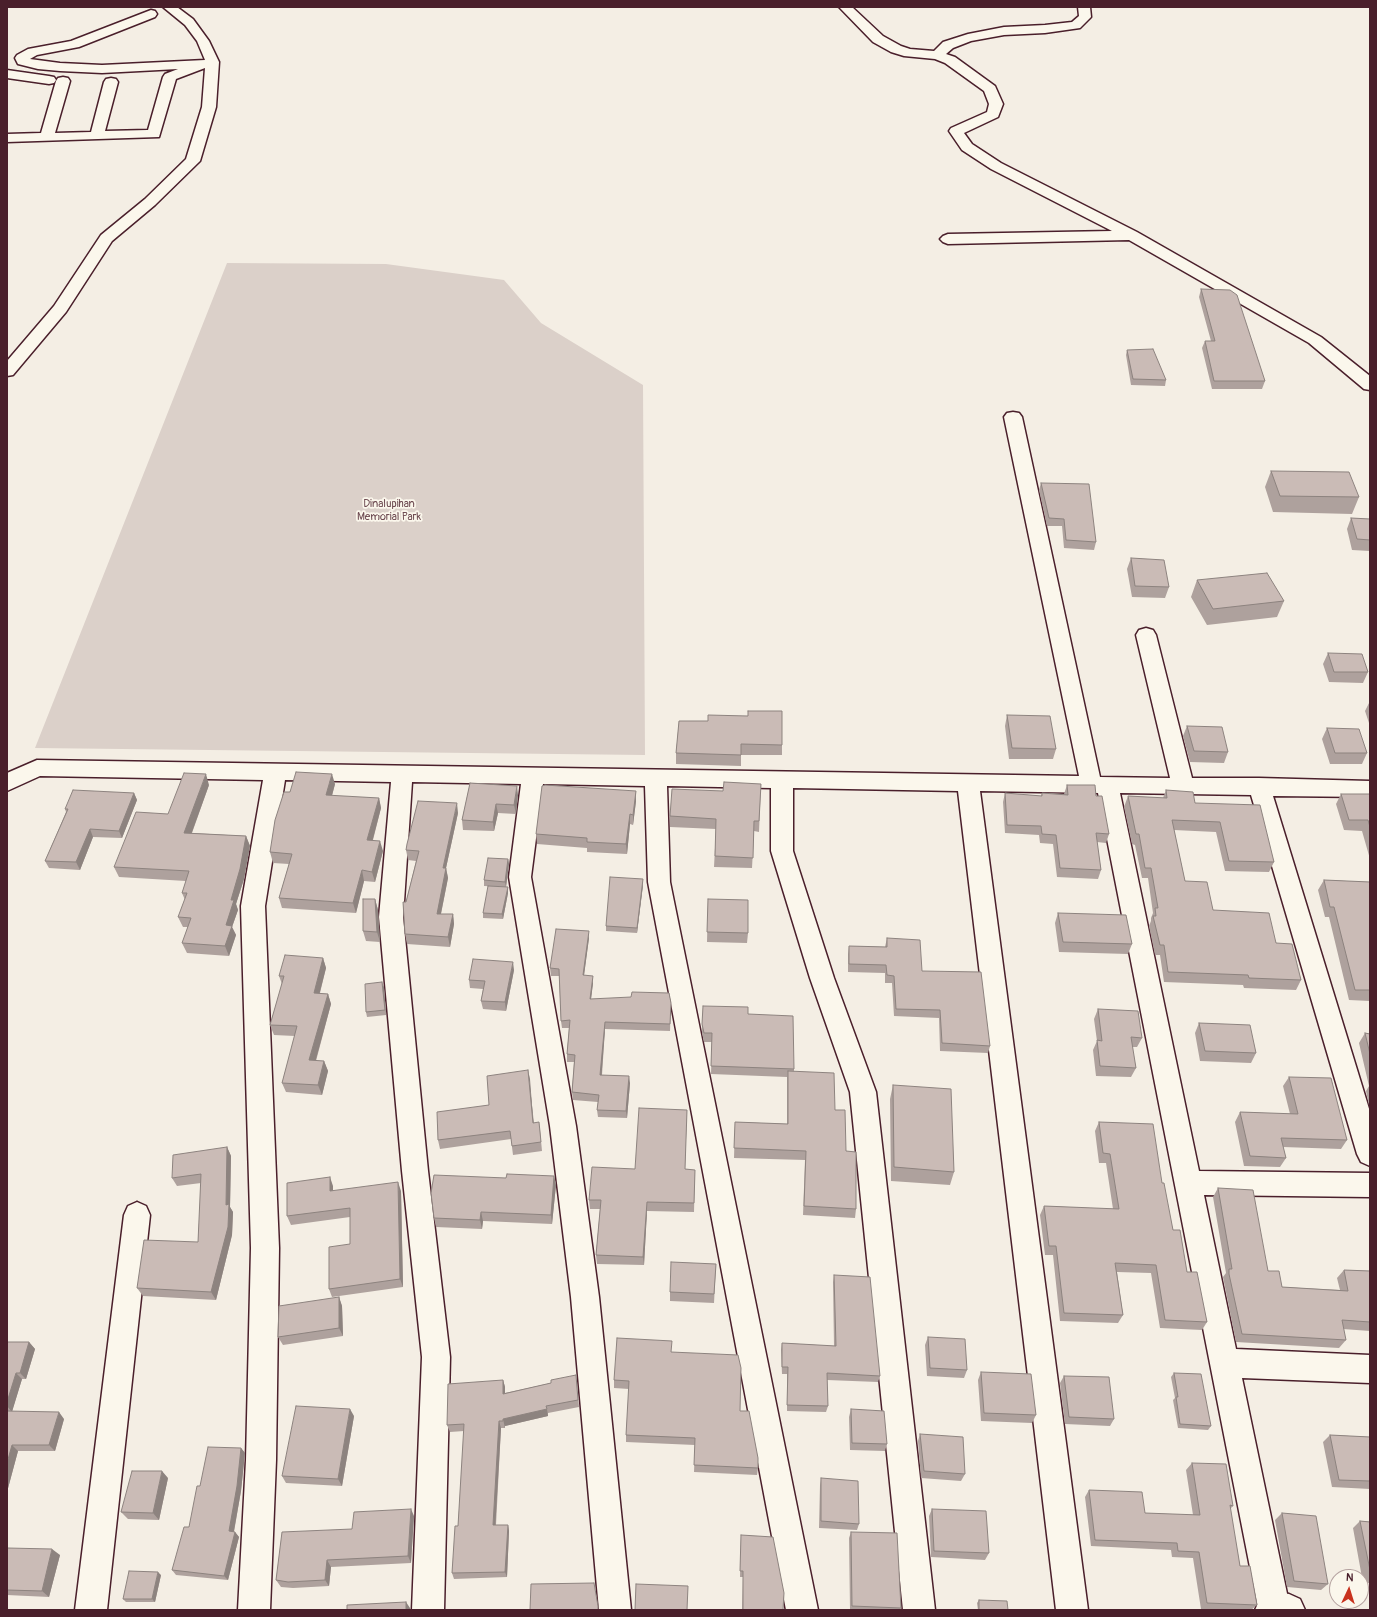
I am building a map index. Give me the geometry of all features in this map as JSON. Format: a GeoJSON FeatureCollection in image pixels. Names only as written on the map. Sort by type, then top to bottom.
{"type":"FeatureCollection","features":[{"type":"Feature","properties":{"kind":"street"},"geometry":{"type":"LineString","coordinates":[[7,371],[60,309],[106,238],[150,202],[193,161],[209,107],[208,63],[203,41],[189,22],[169,7]]}},
{"type":"Feature","properties":{"kind":"street"},"geometry":{"type":"LineString","coordinates":[[845,7],[878,39],[909,53],[937,55],[950,60],[990,89],[996,104],[993,114],[956,131],[967,147],[996,166],[1132,235],[1315,340],[1370,385]]}},
{"type":"Feature","properties":{"kind":"street"},"geometry":{"type":"LineString","coordinates":[[937,55],[948,45],[968,38],[1004,31],[1045,29],[1076,25],[1085,17],[1084,7]]}},
{"type":"Feature","properties":{"kind":"street"},"geometry":{"type":"LineString","coordinates":[[151,14],[74,44],[32,52],[22,58],[23,61],[60,68],[102,69],[208,63]]}},
{"type":"Feature","properties":{"kind":"street"},"geometry":{"type":"LineString","coordinates":[[97,136],[105,82],[170,77],[208,63]]}},
{"type":"Feature","properties":{"kind":"street"},"geometry":{"type":"LineString","coordinates":[[7,75],[63,81],[79,81]]}},
{"type":"Feature","properties":{"kind":"street"},"geometry":{"type":"LineString","coordinates":[[7,138],[154,134],[170,77]]}},
{"type":"Feature","properties":{"kind":"street"},"geometry":{"type":"LineString","coordinates":[[47,137],[63,81]]}},
{"type":"Feature","properties":{"kind":"street"},"geometry":{"type":"LineString","coordinates":[[948,239],[1132,235]]}},
{"type":"Feature","properties":{"kind":"street"},"geometry":{"type":"LineString","coordinates":[[1013,417],[1099,784],[1188,1183],[1278,1609]]}},
{"type":"Feature","properties":{"kind":"street"},"geometry":{"type":"LineString","coordinates":[[1146,635],[1183,785]]}},
{"type":"Feature","properties":{"kind":"street"},"geometry":{"type":"LineString","coordinates":[[7,783],[37,768],[1259,786],[1370,789]]}},
{"type":"Feature","properties":{"kind":"street"},"geometry":{"type":"LineString","coordinates":[[254,1610],[261,1460],[265,1248],[254,906],[275,772]]}},
{"type":"Feature","properties":{"kind":"street"},"geometry":{"type":"LineString","coordinates":[[402,774],[391,917],[415,1171],[436,1357],[428,1610]]}},
{"type":"Feature","properties":{"kind":"street"},"geometry":{"type":"LineString","coordinates":[[533,776],[520,877],[562,1126],[586,1297],[615,1610]]}},
{"type":"Feature","properties":{"kind":"street"},"geometry":{"type":"LineString","coordinates":[[656,777],[659,882],[802,1610]]}},
{"type":"Feature","properties":{"kind":"street"},"geometry":{"type":"LineString","coordinates":[[782,779],[782,851],[822,978],[863,1092],[919,1610]]}},
{"type":"Feature","properties":{"kind":"street"},"geometry":{"type":"LineString","coordinates":[[968,782],[1072,1610]]}},
{"type":"Feature","properties":{"kind":"street"},"geometry":{"type":"LineString","coordinates":[[1259,786],[1370,1154]]}},
{"type":"Feature","properties":{"kind":"street"},"geometry":{"type":"LineString","coordinates":[[1188,1183],[1370,1185]]}},
{"type":"Feature","properties":{"kind":"street"},"geometry":{"type":"LineString","coordinates":[[91,1610],[137,1215]]}},
{"type":"Feature","properties":{"kind":"street"},"geometry":{"type":"LineString","coordinates":[[1225,1363],[1370,1369]]}},
{"type":"Feature","properties":{"kind":"green space","name":"Dinalupihan Memorial Park"},"geometry":{"type":"Polygon","coordinates":[[[227,263],[386,264],[504,280],[541,323],[643,385],[645,755],[35,748],[227,263]]]}},
{"type":"Feature","properties":{"kind":"building"},"geometry":{"type":"Polygon","coordinates":[[[1201,289],[1230,290],[1237,295],[1265,381],[1214,381],[1205,341],[1215,341],[1201,289]]]}},
{"type":"Feature","properties":{"kind":"building"},"geometry":{"type":"Polygon","coordinates":[[[1153,349],[1166,380],[1133,379],[1127,350],[1153,349]]]}},
{"type":"Feature","properties":{"kind":"building"},"geometry":{"type":"Polygon","coordinates":[[[1271,471],[1349,472],[1359,497],[1280,496],[1271,471]]]}},
{"type":"Feature","properties":{"kind":"building"},"geometry":{"type":"Polygon","coordinates":[[[1041,483],[1089,484],[1096,542],[1066,540],[1064,519],[1049,518],[1041,483]]]}},
{"type":"Feature","properties":{"kind":"building"},"geometry":{"type":"Polygon","coordinates":[[[1351,518],[1370,519],[1370,540],[1357,539],[1351,518]]]}},
{"type":"Feature","properties":{"kind":"building"},"geometry":{"type":"Polygon","coordinates":[[[1131,558],[1164,560],[1169,587],[1135,586],[1131,558]]]}},
{"type":"Feature","properties":{"kind":"building"},"geometry":{"type":"Polygon","coordinates":[[[1267,573],[1284,601],[1213,609],[1197,580],[1267,573]]]}},
{"type":"Feature","properties":{"kind":"building"},"geometry":{"type":"Polygon","coordinates":[[[1328,653],[1362,654],[1368,672],[1334,672],[1328,653]]]}},
{"type":"Feature","properties":{"kind":"building"},"geometry":{"type":"Polygon","coordinates":[[[748,711],[782,711],[782,745],[741,744],[741,755],[676,753],[679,721],[708,721],[708,715],[748,716],[748,711]]]}},
{"type":"Feature","properties":{"kind":"building"},"geometry":{"type":"Polygon","coordinates":[[[1007,715],[1050,716],[1056,749],[1012,748],[1007,715]]]}},
{"type":"Feature","properties":{"kind":"building"},"geometry":{"type":"Polygon","coordinates":[[[1187,726],[1222,727],[1228,752],[1194,751],[1187,726]]]}},
{"type":"Feature","properties":{"kind":"building"},"geometry":{"type":"Polygon","coordinates":[[[1327,728],[1359,729],[1367,753],[1335,753],[1327,728]]]}},
{"type":"Feature","properties":{"kind":"building"},"geometry":{"type":"Polygon","coordinates":[[[296,772],[332,774],[326,795],[379,798],[367,840],[380,841],[372,872],[362,870],[353,903],[279,898],[292,854],[270,852],[275,820],[284,792],[290,792],[296,772]]]}},
{"type":"Feature","properties":{"kind":"building"},"geometry":{"type":"Polygon","coordinates":[[[184,773],[206,774],[184,833],[246,836],[240,869],[231,900],[234,900],[226,925],[232,926],[225,946],[182,943],[191,918],[178,917],[187,893],[182,893],[189,871],[114,867],[136,812],[168,814],[184,773]]]}},
{"type":"Feature","properties":{"kind":"building"},"geometry":{"type":"Polygon","coordinates":[[[724,782],[761,784],[759,821],[754,821],[753,858],[715,856],[716,819],[670,816],[672,789],[723,791],[724,782]]]}},
{"type":"Feature","properties":{"kind":"building"},"geometry":{"type":"Polygon","coordinates":[[[470,783],[517,786],[514,805],[496,804],[493,822],[462,820],[470,783]]]}},
{"type":"Feature","properties":{"kind":"building"},"geometry":{"type":"Polygon","coordinates":[[[1067,785],[1095,785],[1096,796],[1102,796],[1109,834],[1096,833],[1101,870],[1060,868],[1056,835],[1042,834],[1041,826],[1007,825],[1005,793],[1042,796],[1042,793],[1068,795],[1067,785]]]}},
{"type":"Feature","properties":{"kind":"building"},"geometry":{"type":"Polygon","coordinates":[[[542,786],[636,791],[633,815],[630,814],[626,844],[587,842],[587,838],[536,834],[542,786]]]}},
{"type":"Feature","properties":{"kind":"building"},"geometry":{"type":"Polygon","coordinates":[[[73,790],[134,793],[119,831],[90,829],[76,862],[45,861],[68,809],[65,809],[73,790]]]}},
{"type":"Feature","properties":{"kind":"building"},"geometry":{"type":"Polygon","coordinates":[[[1166,790],[1193,792],[1195,803],[1260,805],[1274,862],[1229,861],[1220,822],[1172,820],[1185,881],[1207,882],[1213,910],[1269,913],[1276,943],[1292,944],[1301,980],[1249,978],[1248,975],[1168,972],[1164,945],[1160,945],[1153,916],[1156,916],[1155,908],[1158,908],[1151,868],[1145,868],[1139,834],[1136,834],[1128,796],[1167,798],[1166,790]]]}},
{"type":"Feature","properties":{"kind":"building"},"geometry":{"type":"Polygon","coordinates":[[[1341,794],[1370,794],[1370,827],[1368,820],[1349,820],[1341,794]]]}},
{"type":"Feature","properties":{"kind":"building"},"geometry":{"type":"Polygon","coordinates":[[[418,801],[457,803],[443,868],[446,868],[437,914],[453,914],[448,937],[405,934],[403,902],[406,902],[419,851],[406,850],[418,801]]]}},
{"type":"Feature","properties":{"kind":"building"},"geometry":{"type":"Polygon","coordinates":[[[488,858],[508,859],[505,882],[484,880],[488,858]]]}},
{"type":"Feature","properties":{"kind":"building"},"geometry":{"type":"Polygon","coordinates":[[[610,877],[643,879],[637,928],[606,926],[610,877]]]}},
{"type":"Feature","properties":{"kind":"building"},"geometry":{"type":"Polygon","coordinates":[[[1324,880],[1370,882],[1370,990],[1355,990],[1334,907],[1330,907],[1324,880]]]}},
{"type":"Feature","properties":{"kind":"building"},"geometry":{"type":"Polygon","coordinates":[[[488,886],[508,887],[502,914],[483,913],[488,886]]]}},
{"type":"Feature","properties":{"kind":"building"},"geometry":{"type":"Polygon","coordinates":[[[363,899],[375,899],[377,932],[363,931],[363,899]]]}},
{"type":"Feature","properties":{"kind":"building"},"geometry":{"type":"Polygon","coordinates":[[[708,899],[748,900],[748,933],[707,932],[708,899]]]}},
{"type":"Feature","properties":{"kind":"building"},"geometry":{"type":"Polygon","coordinates":[[[1058,913],[1126,915],[1132,944],[1063,942],[1058,913]]]}},
{"type":"Feature","properties":{"kind":"building"},"geometry":{"type":"Polygon","coordinates":[[[556,929],[589,931],[583,975],[593,976],[590,999],[631,997],[632,992],[669,993],[671,1003],[670,1024],[605,1022],[600,1075],[629,1076],[626,1111],[597,1110],[599,1095],[572,1092],[575,1055],[567,1054],[570,1020],[561,1021],[559,969],[550,968],[556,929]]]}},
{"type":"Feature","properties":{"kind":"building"},"geometry":{"type":"Polygon","coordinates":[[[887,938],[920,940],[922,971],[981,972],[990,1046],[942,1043],[940,1010],[896,1009],[894,976],[887,975],[886,965],[849,964],[849,946],[887,947],[887,938]]]}},
{"type":"Feature","properties":{"kind":"building"},"geometry":{"type":"Polygon","coordinates":[[[285,955],[323,958],[314,993],[328,994],[309,1060],[324,1061],[318,1085],[282,1083],[297,1026],[270,1025],[284,976],[279,976],[285,955]]]}},
{"type":"Feature","properties":{"kind":"building"},"geometry":{"type":"Polygon","coordinates":[[[473,959],[513,962],[505,1002],[481,1001],[485,981],[469,980],[473,959]]]}},
{"type":"Feature","properties":{"kind":"building"},"geometry":{"type":"Polygon","coordinates":[[[382,982],[385,1010],[366,1012],[365,984],[382,982]]]}},
{"type":"Feature","properties":{"kind":"building"},"geometry":{"type":"Polygon","coordinates":[[[703,1006],[748,1007],[748,1014],[793,1016],[794,1069],[711,1066],[712,1033],[704,1033],[702,1024],[703,1006]]]}},
{"type":"Feature","properties":{"kind":"building"},"geometry":{"type":"Polygon","coordinates":[[[1098,1009],[1138,1011],[1142,1038],[1131,1037],[1136,1068],[1100,1066],[1097,1040],[1102,1041],[1098,1009]]]}},
{"type":"Feature","properties":{"kind":"building"},"geometry":{"type":"Polygon","coordinates":[[[1199,1023],[1250,1025],[1256,1053],[1205,1051],[1199,1023]]]}},
{"type":"Feature","properties":{"kind":"building"},"geometry":{"type":"Polygon","coordinates":[[[1365,1033],[1370,1034],[1370,1054],[1365,1033]]]}},
{"type":"Feature","properties":{"kind":"building"},"geometry":{"type":"Polygon","coordinates":[[[528,1070],[533,1123],[539,1122],[541,1142],[512,1146],[510,1131],[438,1140],[437,1112],[489,1105],[487,1076],[528,1070]]]}},
{"type":"Feature","properties":{"kind":"building"},"geometry":{"type":"Polygon","coordinates":[[[788,1071],[834,1073],[835,1110],[845,1110],[846,1151],[856,1152],[856,1209],[804,1206],[806,1151],[734,1148],[735,1122],[788,1124],[788,1071]]]}},
{"type":"Feature","properties":{"kind":"building"},"geometry":{"type":"Polygon","coordinates":[[[1289,1077],[1331,1078],[1347,1140],[1281,1138],[1286,1158],[1250,1156],[1240,1112],[1298,1114],[1289,1077]]]}},
{"type":"Feature","properties":{"kind":"building"},"geometry":{"type":"Polygon","coordinates":[[[893,1085],[951,1089],[954,1172],[894,1167],[893,1085]]]}},
{"type":"Feature","properties":{"kind":"building"},"geometry":{"type":"Polygon","coordinates":[[[639,1108],[687,1110],[685,1169],[695,1170],[694,1203],[647,1202],[643,1257],[596,1255],[601,1200],[589,1200],[592,1167],[635,1169],[639,1108]]]}},
{"type":"Feature","properties":{"kind":"building"},"geometry":{"type":"Polygon","coordinates":[[[1099,1122],[1153,1124],[1162,1183],[1164,1183],[1173,1230],[1180,1230],[1187,1272],[1197,1272],[1207,1322],[1165,1320],[1156,1265],[1115,1263],[1123,1315],[1064,1313],[1056,1246],[1049,1246],[1044,1206],[1119,1209],[1110,1154],[1103,1153],[1099,1122]]]}},
{"type":"Feature","properties":{"kind":"building"},"geometry":{"type":"Polygon","coordinates":[[[227,1147],[226,1205],[229,1204],[228,1227],[211,1292],[137,1288],[144,1240],[198,1242],[201,1174],[172,1178],[173,1155],[227,1147]]]}},
{"type":"Feature","properties":{"kind":"building"},"geometry":{"type":"Polygon","coordinates":[[[507,1174],[554,1176],[551,1215],[481,1212],[480,1220],[434,1218],[431,1193],[434,1175],[506,1178],[507,1174]]]}},
{"type":"Feature","properties":{"kind":"building"},"geometry":{"type":"Polygon","coordinates":[[[330,1177],[330,1191],[398,1182],[400,1279],[329,1289],[329,1247],[350,1244],[350,1208],[287,1216],[287,1183],[330,1177]]]}},
{"type":"Feature","properties":{"kind":"building"},"geometry":{"type":"Polygon","coordinates":[[[1218,1188],[1253,1190],[1268,1271],[1279,1271],[1282,1287],[1348,1291],[1344,1270],[1370,1271],[1370,1322],[1342,1320],[1346,1340],[1242,1334],[1229,1274],[1229,1269],[1232,1269],[1218,1188]]]}},
{"type":"Feature","properties":{"kind":"building"},"geometry":{"type":"Polygon","coordinates":[[[671,1262],[716,1264],[714,1294],[670,1292],[671,1262]]]}},
{"type":"Feature","properties":{"kind":"building"},"geometry":{"type":"Polygon","coordinates":[[[834,1275],[870,1277],[880,1376],[827,1373],[828,1406],[787,1405],[788,1367],[782,1367],[782,1343],[836,1346],[834,1275]]]}},
{"type":"Feature","properties":{"kind":"building"},"geometry":{"type":"Polygon","coordinates":[[[339,1297],[339,1328],[278,1337],[279,1306],[339,1297]]]}},
{"type":"Feature","properties":{"kind":"building"},"geometry":{"type":"Polygon","coordinates":[[[928,1337],[965,1339],[967,1370],[930,1368],[928,1337]]]}},
{"type":"Feature","properties":{"kind":"building"},"geometry":{"type":"Polygon","coordinates":[[[617,1338],[672,1341],[671,1352],[738,1355],[741,1368],[740,1411],[749,1411],[758,1458],[758,1468],[694,1465],[695,1438],[626,1435],[629,1381],[614,1380],[617,1338]]]}},
{"type":"Feature","properties":{"kind":"building"},"geometry":{"type":"Polygon","coordinates":[[[7,1342],[29,1342],[20,1373],[16,1373],[7,1402],[7,1342]]]}},
{"type":"Feature","properties":{"kind":"building"},"geometry":{"type":"Polygon","coordinates":[[[981,1372],[1031,1374],[1036,1415],[984,1413],[981,1372]]]}},
{"type":"Feature","properties":{"kind":"building"},"geometry":{"type":"Polygon","coordinates":[[[1174,1373],[1201,1374],[1211,1426],[1180,1424],[1174,1373]]]}},
{"type":"Feature","properties":{"kind":"building"},"geometry":{"type":"Polygon","coordinates":[[[576,1375],[578,1400],[546,1406],[547,1409],[499,1421],[493,1525],[508,1525],[505,1572],[452,1573],[455,1526],[458,1526],[464,1424],[447,1425],[448,1384],[503,1380],[503,1394],[551,1383],[551,1380],[576,1375]]]}},
{"type":"Feature","properties":{"kind":"building"},"geometry":{"type":"Polygon","coordinates":[[[1064,1376],[1109,1377],[1114,1419],[1069,1417],[1064,1376]]]}},
{"type":"Feature","properties":{"kind":"building"},"geometry":{"type":"Polygon","coordinates":[[[296,1406],[350,1409],[338,1479],[282,1476],[296,1406]]]}},
{"type":"Feature","properties":{"kind":"building"},"geometry":{"type":"Polygon","coordinates":[[[851,1409],[884,1411],[887,1444],[852,1443],[851,1409]]]}},
{"type":"Feature","properties":{"kind":"building"},"geometry":{"type":"Polygon","coordinates":[[[7,1411],[59,1412],[49,1445],[12,1445],[7,1463],[7,1411]]]}},
{"type":"Feature","properties":{"kind":"building"},"geometry":{"type":"Polygon","coordinates":[[[920,1434],[963,1437],[965,1474],[924,1471],[920,1434]]]}},
{"type":"Feature","properties":{"kind":"building"},"geometry":{"type":"Polygon","coordinates":[[[1330,1435],[1370,1437],[1370,1481],[1339,1480],[1330,1435]]]}},
{"type":"Feature","properties":{"kind":"building"},"geometry":{"type":"Polygon","coordinates":[[[208,1447],[241,1448],[237,1486],[229,1531],[235,1532],[224,1576],[172,1570],[184,1527],[189,1527],[197,1486],[200,1486],[208,1447]]]}},
{"type":"Feature","properties":{"kind":"building"},"geometry":{"type":"Polygon","coordinates":[[[1192,1463],[1226,1464],[1233,1506],[1230,1505],[1240,1566],[1250,1566],[1257,1605],[1207,1603],[1199,1552],[1178,1551],[1177,1543],[1095,1540],[1089,1490],[1142,1492],[1145,1513],[1200,1515],[1192,1463]]]}},
{"type":"Feature","properties":{"kind":"building"},"geometry":{"type":"Polygon","coordinates":[[[132,1471],[162,1471],[153,1513],[121,1512],[132,1471]]]}},
{"type":"Feature","properties":{"kind":"building"},"geometry":{"type":"Polygon","coordinates":[[[821,1478],[858,1481],[859,1524],[821,1521],[821,1478]]]}},
{"type":"Feature","properties":{"kind":"building"},"geometry":{"type":"Polygon","coordinates":[[[411,1509],[408,1556],[327,1560],[325,1580],[288,1582],[276,1580],[282,1532],[352,1529],[354,1512],[411,1509]]]}},
{"type":"Feature","properties":{"kind":"building"},"geometry":{"type":"Polygon","coordinates":[[[932,1509],[986,1511],[989,1553],[934,1551],[932,1509]]]}},
{"type":"Feature","properties":{"kind":"building"},"geometry":{"type":"Polygon","coordinates":[[[1282,1513],[1316,1516],[1328,1584],[1294,1581],[1282,1513]]]}},
{"type":"Feature","properties":{"kind":"building"},"geometry":{"type":"Polygon","coordinates":[[[1360,1521],[1370,1522],[1370,1570],[1360,1521]]]}},
{"type":"Feature","properties":{"kind":"building"},"geometry":{"type":"Polygon","coordinates":[[[851,1532],[897,1533],[901,1608],[852,1606],[851,1532]]]}},
{"type":"Feature","properties":{"kind":"building"},"geometry":{"type":"Polygon","coordinates":[[[741,1535],[773,1537],[784,1593],[783,1610],[743,1610],[743,1571],[740,1571],[741,1535]]]}},
{"type":"Feature","properties":{"kind":"building"},"geometry":{"type":"Polygon","coordinates":[[[7,1548],[52,1549],[42,1591],[7,1590],[7,1548]]]}},
{"type":"Feature","properties":{"kind":"building"},"geometry":{"type":"Polygon","coordinates":[[[129,1571],[158,1572],[152,1599],[123,1599],[129,1571]]]}},
{"type":"Feature","properties":{"kind":"building"},"geometry":{"type":"Polygon","coordinates":[[[594,1583],[598,1610],[530,1610],[531,1584],[594,1583]]]}},
{"type":"Feature","properties":{"kind":"building"},"geometry":{"type":"Polygon","coordinates":[[[636,1584],[688,1586],[687,1610],[635,1610],[636,1584]]]}},
{"type":"Feature","properties":{"kind":"building"},"geometry":{"type":"Polygon","coordinates":[[[979,1600],[1007,1601],[1008,1610],[979,1610],[979,1600]]]}},
{"type":"Feature","properties":{"kind":"building"},"geometry":{"type":"Polygon","coordinates":[[[406,1602],[406,1610],[347,1610],[347,1605],[406,1602]]]}}]}
